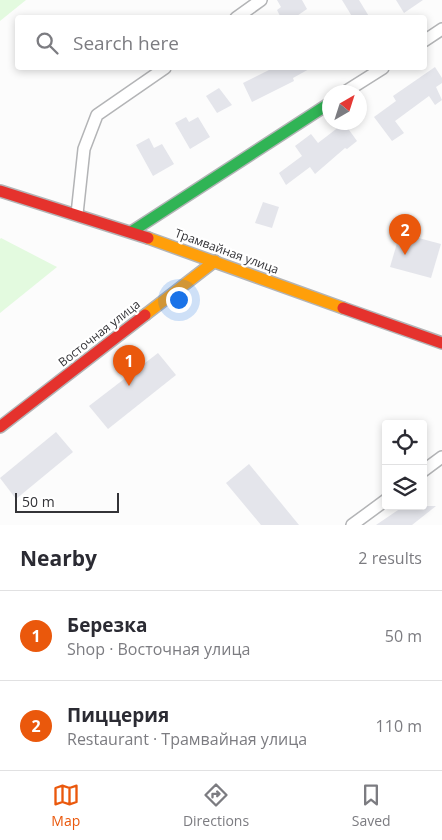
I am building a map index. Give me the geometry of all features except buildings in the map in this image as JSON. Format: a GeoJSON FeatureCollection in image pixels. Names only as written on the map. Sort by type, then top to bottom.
{"type":"FeatureCollection","features":[{"type":"Feature","properties":{"kind":"street"},"geometry":{"type":"LineString","coordinates":[[240,15],[260,0]]}},
{"type":"Feature","properties":{"kind":"street"},"geometry":{"type":"LineString","coordinates":[[427,39],[442,29]]}},
{"type":"Feature","properties":{"kind":"street"},"geometry":{"type":"LineString","coordinates":[[77,214],[84,149],[97,115],[162,70]]}},
{"type":"Feature","properties":{"kind":"street"},"geometry":{"type":"LineString","coordinates":[[356,85],[381,70]]}},
{"type":"Feature","properties":{"kind":"street"},"geometry":{"type":"LineString","coordinates":[[131,232],[322,108]]}},
{"type":"Feature","properties":{"kind":"street","name":"Трамвайная улица"},"geometry":{"type":"LineString","coordinates":[[0,191],[131,232],[442,343]]}},
{"type":"Feature","properties":{"kind":"street","name":"Восточная улица"},"geometry":{"type":"LineString","coordinates":[[0,427],[215,261]]}},
{"type":"Feature","properties":{"kind":"street"},"geometry":{"type":"LineString","coordinates":[[427,468],[442,457]]}},
{"type":"Feature","properties":{"kind":"street"},"geometry":{"type":"LineString","coordinates":[[352,525],[382,503]]}},
{"type":"Feature","properties":{"kind":"green space"},"geometry":{"type":"Polygon","coordinates":[[[0,0],[26,0],[0,21],[0,0]]]}},
{"type":"Feature","properties":{"kind":"green space"},"geometry":{"type":"Polygon","coordinates":[[[0,239],[57,267],[0,313],[0,239]]]}},
{"type":"Feature","properties":{"kind":"traffic: fast"},"geometry":{"type":"LineString","coordinates":[[131,232],[322,108]]}},
{"type":"Feature","properties":{"kind":"traffic: slow"},"geometry":{"type":"LineString","coordinates":[[148,238],[343,308]]}},
{"type":"Feature","properties":{"kind":"traffic: slow"},"geometry":{"type":"LineString","coordinates":[[145,315],[215,261]]}},
{"type":"Feature","properties":{"kind":"traffic: jam"},"geometry":{"type":"LineString","coordinates":[[0,191],[148,238]]}},
{"type":"Feature","properties":{"kind":"traffic: jam"},"geometry":{"type":"LineString","coordinates":[[343,308],[442,343]]}},
{"type":"Feature","properties":{"kind":"traffic: jam"},"geometry":{"type":"LineString","coordinates":[[0,427],[145,315]]}},
{"type":"Feature","properties":{"kind":"place","name":"Пиццерия"},"geometry":{"type":"Point","coordinates":[405,255]}},
{"type":"Feature","properties":{"kind":"place","name":"Березка"},"geometry":{"type":"Point","coordinates":[129,386]}}]}
